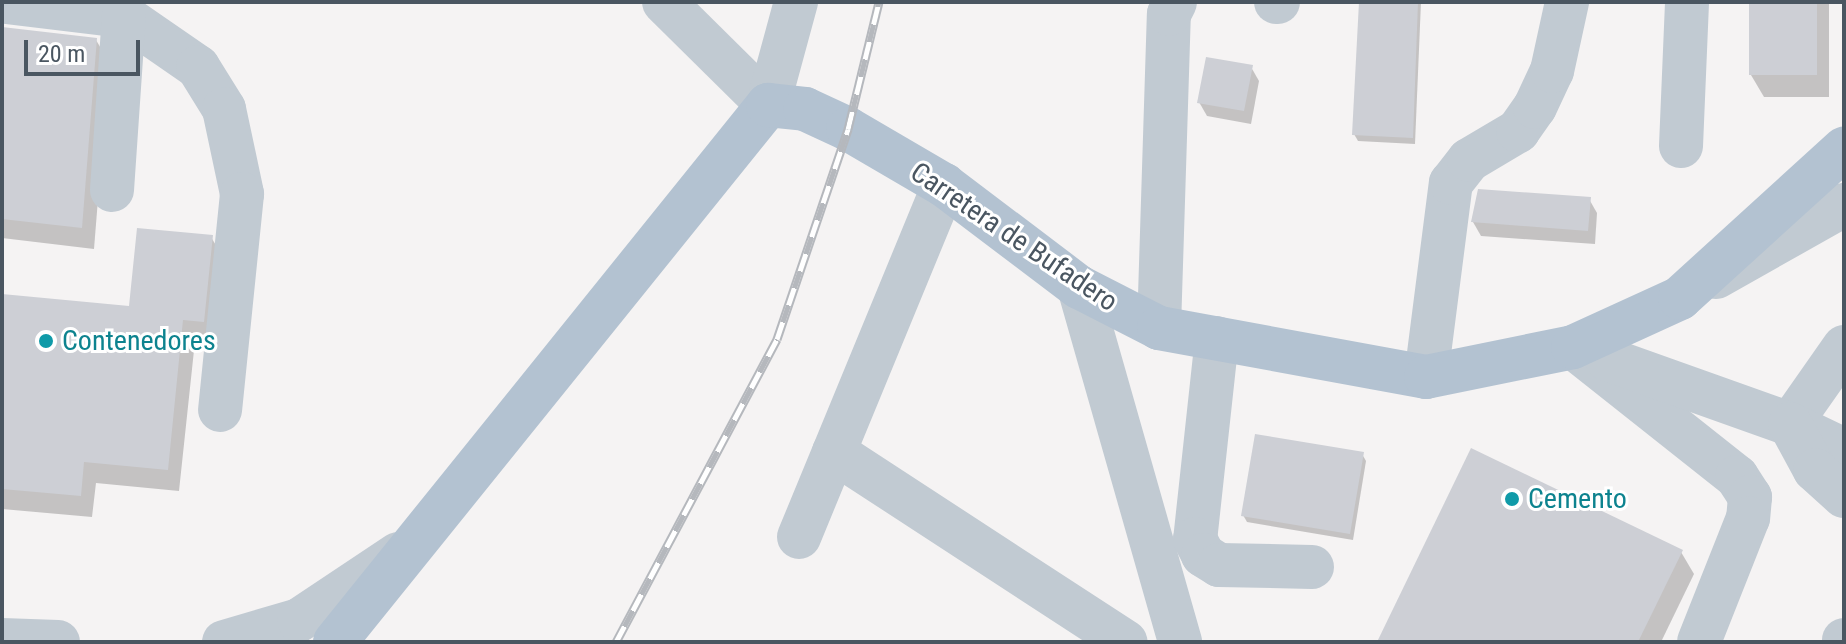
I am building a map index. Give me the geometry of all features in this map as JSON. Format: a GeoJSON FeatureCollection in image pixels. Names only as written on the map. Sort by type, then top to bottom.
{"type":"FeatureCollection","features":[{"type":"Feature","properties":{"kind":"main road","name":"Carretera de Bufadero"},"geometry":{"type":"LineString","coordinates":[[768,105],[805,109],[944,185],[1079,287],[1159,328],[1426,377],[1573,347],[1680,298],[1844,149]]}},
{"type":"Feature","properties":{"kind":"main road"},"geometry":{"type":"LineString","coordinates":[[335,642],[423,537],[600,307],[768,105]]}},
{"type":"Feature","properties":{"kind":"street"},"geometry":{"type":"LineString","coordinates":[[6,2],[124,16],[198,67],[224,109],[242,194],[220,410]]}},
{"type":"Feature","properties":{"kind":"street"},"geometry":{"type":"LineString","coordinates":[[664,2],[768,105],[796,2]]}},
{"type":"Feature","properties":{"kind":"street"},"geometry":{"type":"LineString","coordinates":[[1159,328],[1169,14],[1175,2]]}},
{"type":"Feature","properties":{"kind":"street"},"geometry":{"type":"LineString","coordinates":[[1426,377],[1451,183],[1469,160],[1518,131],[1535,107],[1552,71],[1567,2]]}},
{"type":"Feature","properties":{"kind":"street"},"geometry":{"type":"LineString","coordinates":[[1681,146],[1687,2]]}},
{"type":"Feature","properties":{"kind":"street"},"geometry":{"type":"LineString","coordinates":[[112,190],[124,16]]}},
{"type":"Feature","properties":{"kind":"street"},"geometry":{"type":"LineString","coordinates":[[799,537],[944,185]]}},
{"type":"Feature","properties":{"kind":"street"},"geometry":{"type":"LineString","coordinates":[[1680,298],[1844,205]]}},
{"type":"Feature","properties":{"kind":"street"},"geometry":{"type":"LineString","coordinates":[[1079,287],[1180,642]]}},
{"type":"Feature","properties":{"kind":"street"},"geometry":{"type":"LineString","coordinates":[[1217,338],[1195,539],[1203,555],[1219,565],[1312,567]]}},
{"type":"Feature","properties":{"kind":"street"},"geometry":{"type":"LineString","coordinates":[[1573,347],[1790,424],[1834,472],[1844,530]]}},
{"type":"Feature","properties":{"kind":"street"},"geometry":{"type":"LineString","coordinates":[[1573,347],[1737,477],[1750,497],[1748,518],[1699,642]]}},
{"type":"Feature","properties":{"kind":"street"},"geometry":{"type":"LineString","coordinates":[[1790,424],[1844,347]]}},
{"type":"Feature","properties":{"kind":"street"},"geometry":{"type":"LineString","coordinates":[[834,452],[1126,642]]}},
{"type":"Feature","properties":{"kind":"street"},"geometry":{"type":"LineString","coordinates":[[224,642],[299,620],[423,537]]}},
{"type":"Feature","properties":{"kind":"street"},"geometry":{"type":"LineString","coordinates":[[2,640],[58,642]]}},
{"type":"Feature","properties":{"kind":"building"},"geometry":{"type":"Polygon","coordinates":[[[1359,2],[1418,2],[1413,138],[1352,135],[1359,2]]]}},
{"type":"Feature","properties":{"kind":"building"},"geometry":{"type":"Polygon","coordinates":[[[1749,2],[1817,2],[1817,75],[1749,75],[1749,2]]]}},
{"type":"Feature","properties":{"kind":"building"},"geometry":{"type":"Polygon","coordinates":[[[2,27],[97,38],[82,228],[2,219],[2,27]]]}},
{"type":"Feature","properties":{"kind":"building"},"geometry":{"type":"Polygon","coordinates":[[[1206,57],[1253,65],[1244,111],[1197,103],[1206,57]]]}},
{"type":"Feature","properties":{"kind":"building"},"geometry":{"type":"Polygon","coordinates":[[[1478,189],[1591,197],[1588,231],[1471,222],[1478,189]]]}},
{"type":"Feature","properties":{"kind":"building"},"geometry":{"type":"Polygon","coordinates":[[[137,228],[213,235],[204,322],[183,320],[168,470],[84,462],[81,496],[2,489],[2,294],[129,306],[137,228]]]}},
{"type":"Feature","properties":{"kind":"building"},"geometry":{"type":"Polygon","coordinates":[[[1255,434],[1364,452],[1350,534],[1241,516],[1255,434]]]}},
{"type":"Feature","properties":{"kind":"building","name":"Cemento"},"geometry":{"type":"Polygon","coordinates":[[[1471,448],[1683,550],[1638,642],[1377,642],[1471,448]]]}},
{"type":"Feature","properties":{"kind":"railway"},"geometry":{"type":"LineString","coordinates":[[616,642],[777,339],[848,129],[879,2]]}},
{"type":"Feature","properties":{"kind":"place","name":"Contenedores"},"geometry":{"type":"Point","coordinates":[46,341]}},
{"type":"Feature","properties":{"kind":"place","name":"Cemento"},"geometry":{"type":"Point","coordinates":[1512,499]}}]}
